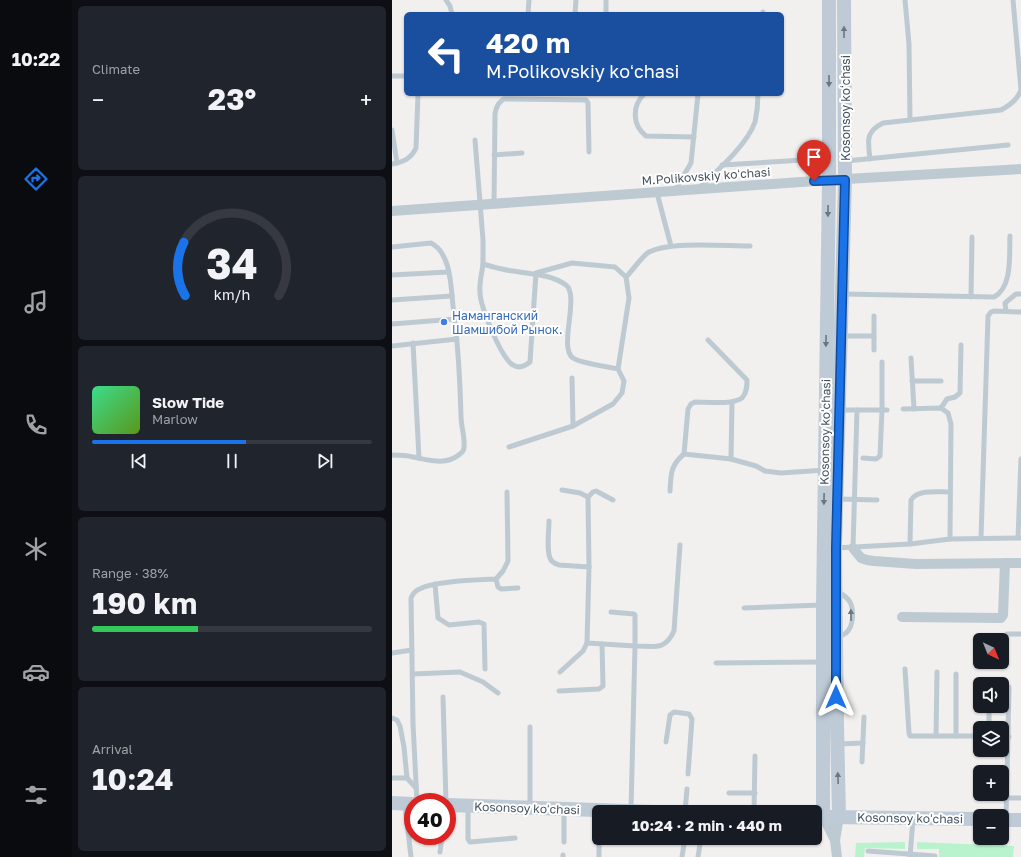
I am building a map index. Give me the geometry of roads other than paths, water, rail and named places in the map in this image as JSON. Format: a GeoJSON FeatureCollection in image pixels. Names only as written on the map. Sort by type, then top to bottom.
{"type":"FeatureCollection","features":[{"type":"Feature","properties":{"kind":"street","name":"Kosonsoy koʻchasi"},"geometry":{"type":"LineString","coordinates":[[829,0],[831,600],[836,638],[839,816]]}},
{"type":"Feature","properties":{"kind":"street","name":"Kosonsoy koʻchasi"},"geometry":{"type":"LineString","coordinates":[[819,805],[823,662],[836,548],[837,499],[831,470],[839,410],[845,180],[844,0]]}},
{"type":"Feature","properties":{"kind":"street","name":"M.Polikovskiy koʻchasi"},"geometry":{"type":"LineString","coordinates":[[392,211],[480,206],[829,180],[1021,169]]}},
{"type":"Feature","properties":{"kind":"street"},"geometry":{"type":"LineString","coordinates":[[852,548],[861,558],[867,560],[916,564],[1021,563]]}},
{"type":"Feature","properties":{"kind":"street"},"geometry":{"type":"LineString","coordinates":[[902,617],[1001,618],[1003,615],[1006,563]]}},
{"type":"Feature","properties":{"kind":"street","name":"Kosonsoy koʻchasi"},"geometry":{"type":"LineString","coordinates":[[456,805],[592,811]]}},
{"type":"Feature","properties":{"kind":"street","name":"Kosonsoy koʻchasi"},"geometry":{"type":"LineString","coordinates":[[822,816],[973,819]]}},
{"type":"Feature","properties":{"kind":"street"},"geometry":{"type":"LineString","coordinates":[[837,857],[835,840],[839,816]]}},
{"type":"Feature","properties":{"kind":"street"},"geometry":{"type":"LineString","coordinates":[[822,820],[835,840]]}},
{"type":"Feature","properties":{"kind":"street"},"geometry":{"type":"LineString","coordinates":[[1009,820],[1021,820]]}},
{"type":"Feature","properties":{"kind":"lane"},"geometry":{"type":"LineString","coordinates":[[446,0],[452,12]]}},
{"type":"Feature","properties":{"kind":"lane"},"geometry":{"type":"LineString","coordinates":[[527,12],[529,0]]}},
{"type":"Feature","properties":{"kind":"lane"},"geometry":{"type":"LineString","coordinates":[[575,12],[576,0]]}},
{"type":"Feature","properties":{"kind":"lane"},"geometry":{"type":"LineString","coordinates":[[905,0],[909,44],[910,120]]}},
{"type":"Feature","properties":{"kind":"lane"},"geometry":{"type":"LineString","coordinates":[[870,158],[869,136],[876,126],[882,123],[1001,110],[1010,105],[1016,99],[1021,90],[1013,0]]}},
{"type":"Feature","properties":{"kind":"lane"},"geometry":{"type":"LineString","coordinates":[[606,1],[606,12]]}},
{"type":"Feature","properties":{"kind":"lane"},"geometry":{"type":"LineString","coordinates":[[392,76],[404,76]]}},
{"type":"Feature","properties":{"kind":"lane"},"geometry":{"type":"LineString","coordinates":[[392,130],[394,164],[406,160],[416,148],[418,96]]}},
{"type":"Feature","properties":{"kind":"lane"},"geometry":{"type":"LineString","coordinates":[[643,96],[636,106],[635,117],[637,126],[642,133],[646,136],[694,137]]}},
{"type":"Feature","properties":{"kind":"lane"},"geometry":{"type":"LineString","coordinates":[[675,191],[691,163],[698,96]]}},
{"type":"Feature","properties":{"kind":"lane"},"geometry":{"type":"LineString","coordinates":[[697,190],[722,165],[750,133],[757,111],[758,96]]}},
{"type":"Feature","properties":{"kind":"lane"},"geometry":{"type":"LineString","coordinates":[[494,204],[496,110],[499,103],[504,100],[586,100],[588,103],[589,152]]}},
{"type":"Feature","properties":{"kind":"lane"},"geometry":{"type":"LineString","coordinates":[[475,140],[483,264],[480,292],[486,319],[496,340],[512,365],[518,367],[524,366],[530,362],[536,273]]}},
{"type":"Feature","properties":{"kind":"lane"},"geometry":{"type":"LineString","coordinates":[[845,161],[1008,145]]}},
{"type":"Feature","properties":{"kind":"lane"},"geometry":{"type":"LineString","coordinates":[[494,155],[522,153]]}},
{"type":"Feature","properties":{"kind":"lane"},"geometry":{"type":"LineString","coordinates":[[722,165],[803,160]]}},
{"type":"Feature","properties":{"kind":"lane"},"geometry":{"type":"LineString","coordinates":[[657,193],[671,246]]}},
{"type":"Feature","properties":{"kind":"lane"},"geometry":{"type":"LineString","coordinates":[[842,294],[994,297],[1002,291],[1009,269],[1010,236]]}},
{"type":"Feature","properties":{"kind":"lane"},"geometry":{"type":"LineString","coordinates":[[971,297],[972,237]]}},
{"type":"Feature","properties":{"kind":"lane"},"geometry":{"type":"LineString","coordinates":[[392,247],[431,243],[437,246],[441,251],[448,272],[455,319],[459,357],[461,419],[464,446],[464,451],[453,459],[435,462],[419,458],[392,455]]}},
{"type":"Feature","properties":{"kind":"lane"},"geometry":{"type":"LineString","coordinates":[[626,277],[636,267],[643,256],[650,252],[671,246],[750,246]]}},
{"type":"Feature","properties":{"kind":"lane"},"geometry":{"type":"LineString","coordinates":[[509,446],[573,426],[613,404],[622,393],[624,381],[618,369],[629,298],[626,277],[615,267],[572,263],[536,273]]}},
{"type":"Feature","properties":{"kind":"lane"},"geometry":{"type":"LineString","coordinates":[[483,264],[512,271],[536,273],[558,281],[566,286],[569,289],[571,302],[568,351],[572,358],[618,369]]}},
{"type":"Feature","properties":{"kind":"lane"},"geometry":{"type":"LineString","coordinates":[[392,275],[448,272]]}},
{"type":"Feature","properties":{"kind":"lane"},"geometry":{"type":"LineString","coordinates":[[1006,311],[1005,303],[1016,294],[1021,294]]}},
{"type":"Feature","properties":{"kind":"lane"},"geometry":{"type":"LineString","coordinates":[[392,300],[452,296]]}},
{"type":"Feature","properties":{"kind":"lane"},"geometry":{"type":"LineString","coordinates":[[981,538],[988,316],[992,311],[1021,312]]}},
{"type":"Feature","properties":{"kind":"lane"},"geometry":{"type":"LineString","coordinates":[[874,316],[874,350]]}},
{"type":"Feature","properties":{"kind":"lane"},"geometry":{"type":"LineString","coordinates":[[392,324],[455,319]]}},
{"type":"Feature","properties":{"kind":"lane"},"geometry":{"type":"LineString","coordinates":[[841,336],[874,336]]}},
{"type":"Feature","properties":{"kind":"lane"},"geometry":{"type":"LineString","coordinates":[[392,346],[457,339]]}},
{"type":"Feature","properties":{"kind":"lane"},"geometry":{"type":"LineString","coordinates":[[670,491],[671,470],[676,461],[684,454],[688,409],[691,404],[695,402],[732,402],[743,397],[747,389],[747,380],[708,340]]}},
{"type":"Feature","properties":{"kind":"lane"},"geometry":{"type":"LineString","coordinates":[[413,343],[419,458]]}},
{"type":"Feature","properties":{"kind":"lane"},"geometry":{"type":"LineString","coordinates":[[942,408],[947,399],[955,397],[960,393],[961,345]]}},
{"type":"Feature","properties":{"kind":"lane"},"geometry":{"type":"LineString","coordinates":[[911,358],[914,409]]}},
{"type":"Feature","properties":{"kind":"lane"},"geometry":{"type":"LineString","coordinates":[[863,458],[876,459],[880,456],[884,410],[882,362]]}},
{"type":"Feature","properties":{"kind":"lane"},"geometry":{"type":"LineString","coordinates":[[572,378],[573,426]]}},
{"type":"Feature","properties":{"kind":"lane"},"geometry":{"type":"LineString","coordinates":[[912,381],[941,381]]}},
{"type":"Feature","properties":{"kind":"lane"},"geometry":{"type":"LineString","coordinates":[[731,459],[732,402]]}},
{"type":"Feature","properties":{"kind":"lane"},"geometry":{"type":"LineString","coordinates":[[903,409],[942,408],[948,413],[951,424],[950,540]]}},
{"type":"Feature","properties":{"kind":"lane"},"geometry":{"type":"LineString","coordinates":[[839,410],[884,410]]}},
{"type":"Feature","properties":{"kind":"lane"},"geometry":{"type":"LineString","coordinates":[[852,548],[857,410]]}},
{"type":"Feature","properties":{"kind":"lane"},"geometry":{"type":"LineString","coordinates":[[684,454],[731,459],[756,466],[765,471],[781,473],[831,470]]}},
{"type":"Feature","properties":{"kind":"lane"},"geometry":{"type":"LineString","coordinates":[[836,548],[981,538],[1020,538],[1021,459]]}},
{"type":"Feature","properties":{"kind":"lane"},"geometry":{"type":"LineString","coordinates":[[562,490],[588,496]]}},
{"type":"Feature","properties":{"kind":"lane"},"geometry":{"type":"LineString","coordinates":[[588,496],[596,491],[614,500]]}},
{"type":"Feature","properties":{"kind":"lane"},"geometry":{"type":"LineString","coordinates":[[413,793],[416,788],[410,598],[414,592],[423,587],[435,584],[496,579],[508,561],[507,492]]}},
{"type":"Feature","properties":{"kind":"lane"},"geometry":{"type":"LineString","coordinates":[[910,544],[911,500],[914,495],[919,493],[950,492]]}},
{"type":"Feature","properties":{"kind":"lane"},"geometry":{"type":"LineString","coordinates":[[560,672],[583,651],[587,642],[589,567],[588,496]]}},
{"type":"Feature","properties":{"kind":"lane"},"geometry":{"type":"LineString","coordinates":[[837,499],[877,500]]}},
{"type":"Feature","properties":{"kind":"lane"},"geometry":{"type":"LineString","coordinates":[[549,521],[550,559],[559,564],[589,567]]}},
{"type":"Feature","properties":{"kind":"lane"},"geometry":{"type":"LineString","coordinates":[[587,642],[660,647],[666,644],[674,631],[680,545]]}},
{"type":"Feature","properties":{"kind":"lane"},"geometry":{"type":"LineString","coordinates":[[496,579],[498,587],[501,589],[518,588]]}},
{"type":"Feature","properties":{"kind":"lane"},"geometry":{"type":"LineString","coordinates":[[435,584],[438,618],[450,625],[479,622],[484,624],[485,669]]}},
{"type":"Feature","properties":{"kind":"lane"},"geometry":{"type":"LineString","coordinates":[[744,608],[831,600]]}},
{"type":"Feature","properties":{"kind":"lane"},"geometry":{"type":"LineString","coordinates":[[611,612],[635,615],[631,805]]}},
{"type":"Feature","properties":{"kind":"lane"},"geometry":{"type":"LineString","coordinates":[[1009,634],[1021,634]]}},
{"type":"Feature","properties":{"kind":"lane"},"geometry":{"type":"LineString","coordinates":[[559,691],[602,688],[602,644]]}},
{"type":"Feature","properties":{"kind":"lane"},"geometry":{"type":"LineString","coordinates":[[392,653],[412,650]]}},
{"type":"Feature","properties":{"kind":"lane"},"geometry":{"type":"LineString","coordinates":[[716,663],[823,662]]}},
{"type":"Feature","properties":{"kind":"lane"},"geometry":{"type":"LineString","coordinates":[[905,669],[909,735],[912,737],[973,736]]}},
{"type":"Feature","properties":{"kind":"lane"},"geometry":{"type":"LineString","coordinates":[[413,674],[460,672],[483,682],[498,693]]}},
{"type":"Feature","properties":{"kind":"lane"},"geometry":{"type":"LineString","coordinates":[[936,736],[937,672]]}},
{"type":"Feature","properties":{"kind":"lane"},"geometry":{"type":"LineString","coordinates":[[956,674],[956,736]]}},
{"type":"Feature","properties":{"kind":"lane"},"geometry":{"type":"LineString","coordinates":[[443,697],[446,793]]}},
{"type":"Feature","properties":{"kind":"lane"},"geometry":{"type":"LineString","coordinates":[[666,742],[670,715],[674,712],[689,714],[692,719],[688,774]]}},
{"type":"Feature","properties":{"kind":"lane"},"geometry":{"type":"LineString","coordinates":[[862,762],[864,717]]}},
{"type":"Feature","properties":{"kind":"lane"},"geometry":{"type":"LineString","coordinates":[[392,718],[396,720],[400,726],[407,778],[416,788]]}},
{"type":"Feature","properties":{"kind":"lane"},"geometry":{"type":"LineString","coordinates":[[530,728],[530,808]]}},
{"type":"Feature","properties":{"kind":"lane"},"geometry":{"type":"LineString","coordinates":[[837,744],[863,743]]}},
{"type":"Feature","properties":{"kind":"lane"},"geometry":{"type":"LineString","coordinates":[[754,805],[755,756]]}},
{"type":"Feature","properties":{"kind":"lane"},"geometry":{"type":"LineString","coordinates":[[392,778],[407,778]]}},
{"type":"Feature","properties":{"kind":"lane"},"geometry":{"type":"LineString","coordinates":[[686,805],[687,789]]}},
{"type":"Feature","properties":{"kind":"lane"},"geometry":{"type":"LineString","coordinates":[[729,793],[754,793]]}},
{"type":"Feature","properties":{"kind":"lane"},"geometry":{"type":"LineString","coordinates":[[1009,798],[1021,798]]}},
{"type":"Feature","properties":{"kind":"lane"},"geometry":{"type":"LineString","coordinates":[[468,806],[468,838],[470,842],[515,838]]}},
{"type":"Feature","properties":{"kind":"lane"},"geometry":{"type":"LineString","coordinates":[[564,809],[564,842]]}},
{"type":"Feature","properties":{"kind":"lane"},"geometry":{"type":"LineString","coordinates":[[910,856],[913,818]]}},
{"type":"Feature","properties":{"kind":"lane"},"geometry":{"type":"LineString","coordinates":[[410,845],[411,857]]}},
{"type":"Feature","properties":{"kind":"lane"},"geometry":{"type":"LineString","coordinates":[[440,852],[441,845]]}},
{"type":"Feature","properties":{"kind":"lane"},"geometry":{"type":"LineString","coordinates":[[599,845],[599,857]]}},
{"type":"Feature","properties":{"kind":"lane"},"geometry":{"type":"LineString","coordinates":[[682,857],[684,845]]}},
{"type":"Feature","properties":{"kind":"lane"},"geometry":{"type":"LineString","coordinates":[[698,857],[700,845]]}},
{"type":"Feature","properties":{"kind":"lane"},"geometry":{"type":"LineString","coordinates":[[868,851],[910,856],[935,856]]}},
{"type":"Feature","properties":{"kind":"place","name":"Наманганский Шамшибой Рынок."},"geometry":{"type":"Point","coordinates":[444,322]}}]}
